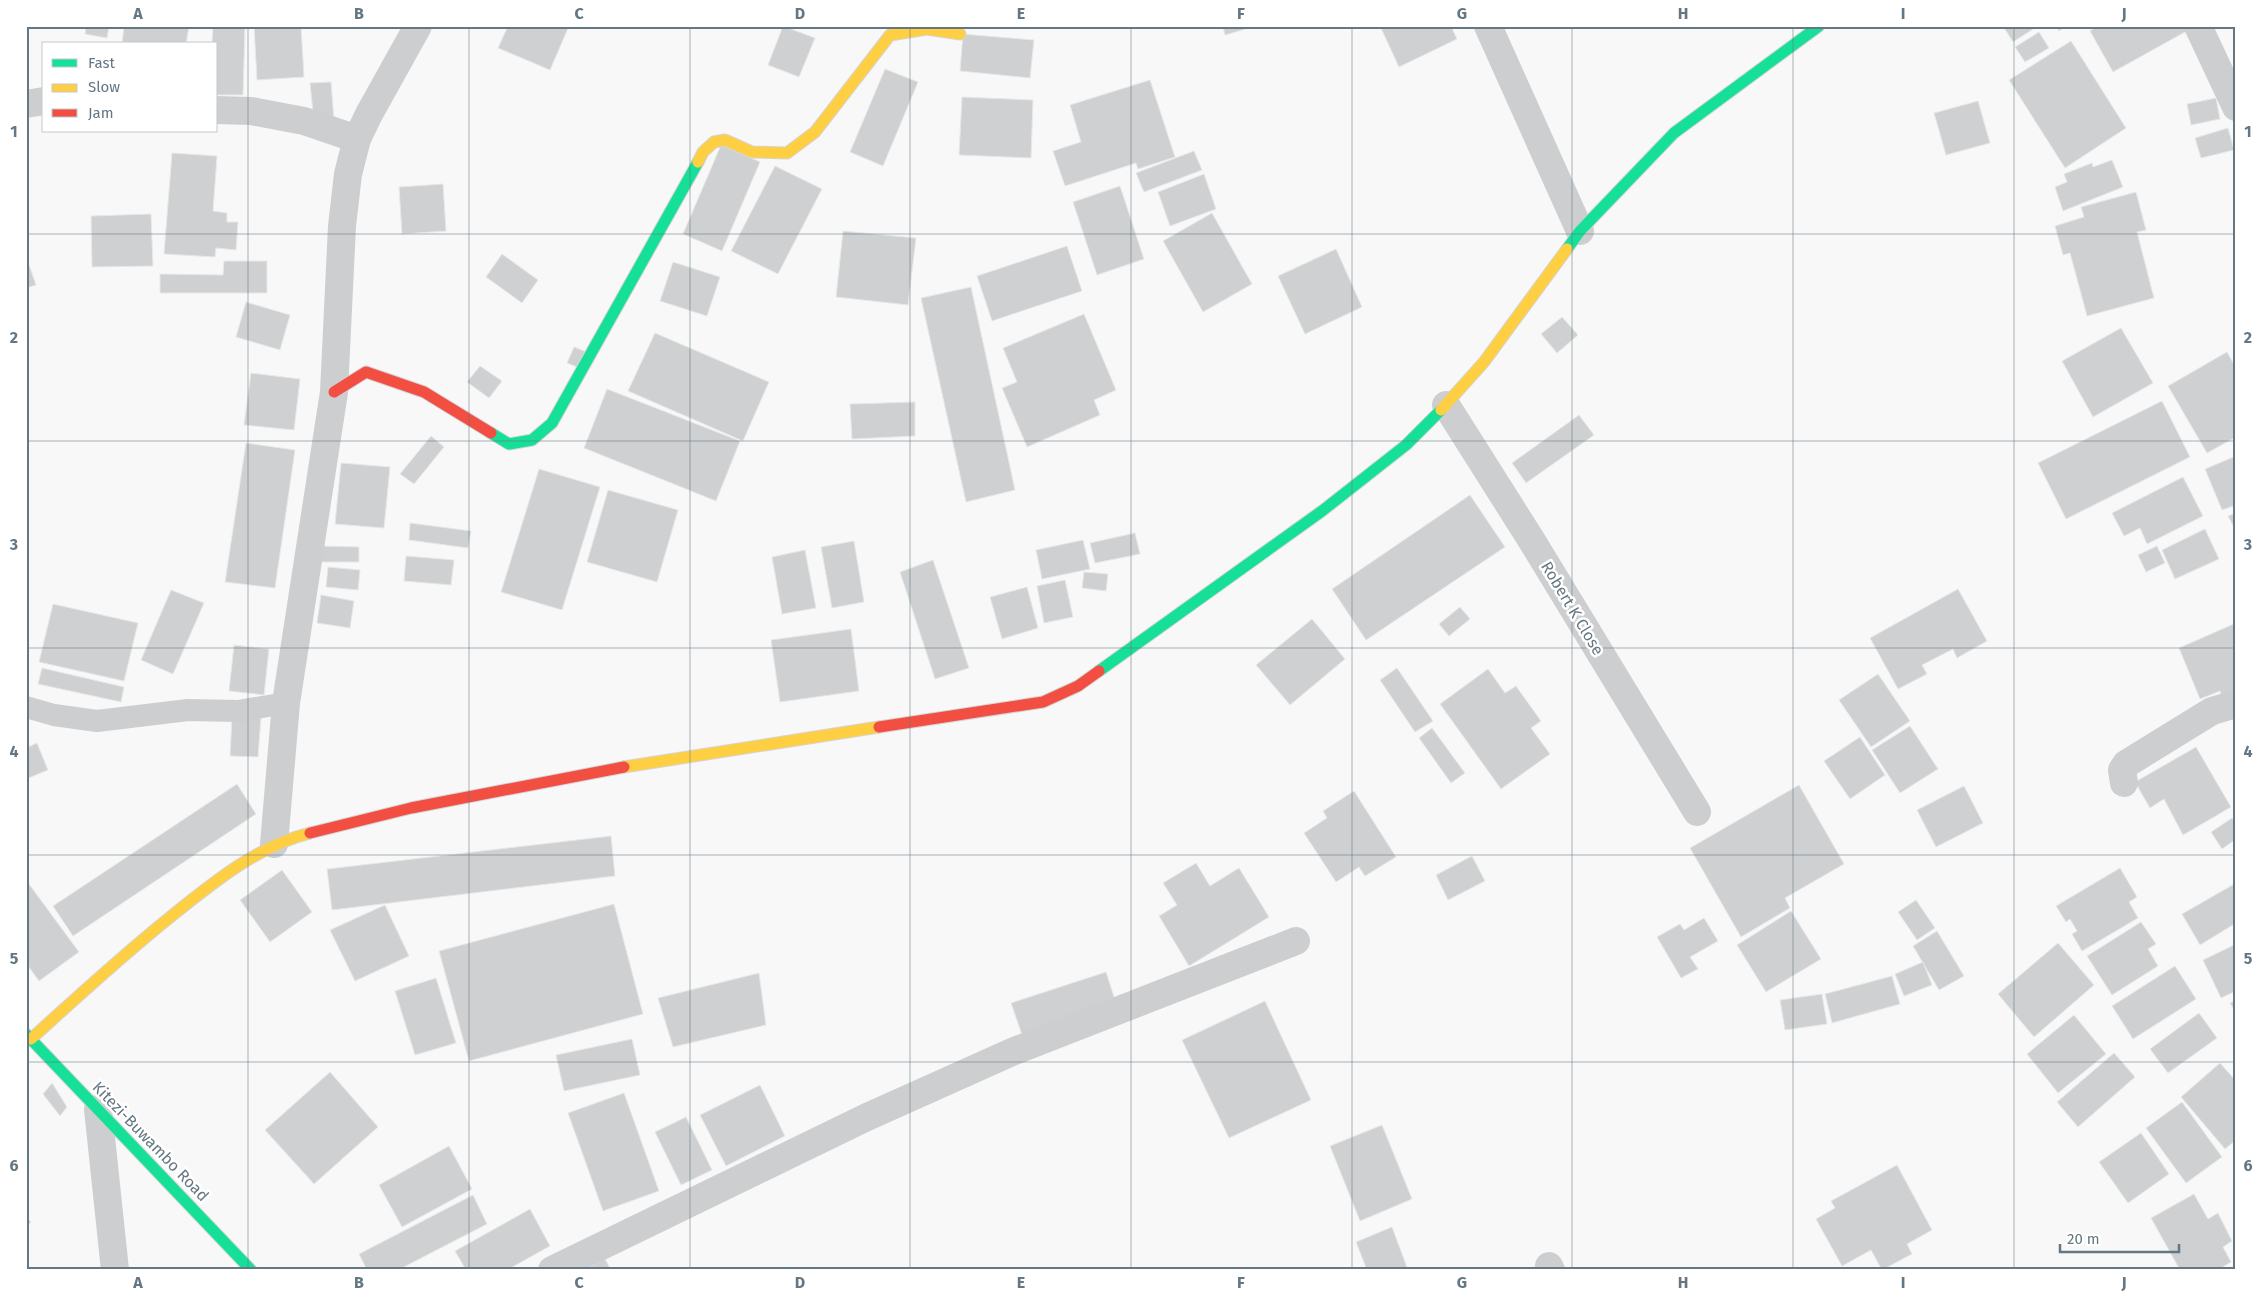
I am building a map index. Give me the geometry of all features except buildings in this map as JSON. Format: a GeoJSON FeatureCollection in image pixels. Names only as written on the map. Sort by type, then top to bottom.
{"type":"FeatureCollection","features":[{"type":"Feature","properties":{"kind":"street"},"geometry":{"type":"LineString","coordinates":[[274,844],[286,703],[334,392],[342,226],[348,174],[358,139],[369,114],[418,26]]}},
{"type":"Feature","properties":{"kind":"street"},"geometry":{"type":"LineString","coordinates":[[1488,26],[1580,231]]}},
{"type":"Feature","properties":{"kind":"street"},"geometry":{"type":"LineString","coordinates":[[28,1037],[131,949],[200,894],[254,856],[274,844],[294,836],[411,808],[648,763],[1043,702],[1078,686],[1322,511],[1406,445],[1446,405],[1484,362],[1580,231],[1674,133],[1819,26]]}},
{"type":"Feature","properties":{"kind":"street"},"geometry":{"type":"LineString","coordinates":[[2198,26],[2236,107]]}},
{"type":"Feature","properties":{"kind":"street"},"geometry":{"type":"LineString","coordinates":[[334,392],[366,372],[424,392],[509,444],[532,440],[552,423],[566,400],[703,152],[714,142],[725,140],[752,152],[787,153],[815,132],[890,35],[927,29],[960,34]]}},
{"type":"Feature","properties":{"kind":"street"},"geometry":{"type":"LineString","coordinates":[[26,104],[42,101]]}},
{"type":"Feature","properties":{"kind":"street"},"geometry":{"type":"LineString","coordinates":[[218,110],[251,111],[304,121],[358,139]]}},
{"type":"Feature","properties":{"kind":"street","name":"Robert K Close"},"geometry":{"type":"LineString","coordinates":[[1446,405],[1532,541],[1697,812]]}},
{"type":"Feature","properties":{"kind":"street"},"geometry":{"type":"LineString","coordinates":[[2124,783],[2122,770],[2126,764],[2212,711],[2236,704]]}},
{"type":"Feature","properties":{"kind":"street"},"geometry":{"type":"LineString","coordinates":[[552,1270],[867,1117],[1012,1052],[1296,941]]}},
{"type":"Feature","properties":{"kind":"street","name":"Kitezi-Buwambo Road"},"geometry":{"type":"LineString","coordinates":[[28,1037],[251,1270]]}},
{"type":"Feature","properties":{"kind":"street"},"geometry":{"type":"LineString","coordinates":[[98,1109],[115,1270]]}},
{"type":"Feature","properties":{"kind":"lane"},"geometry":{"type":"LineString","coordinates":[[26,707],[54,715],[97,721],[188,710],[238,711],[286,703]]}},
{"type":"Feature","properties":{"kind":"traffic: fast"},"geometry":{"type":"LineString","coordinates":[[1567,249],[1580,231],[1674,133],[1819,26]]}},
{"type":"Feature","properties":{"kind":"traffic: fast"},"geometry":{"type":"LineString","coordinates":[[491,433],[509,444],[532,440],[552,423],[698,162]]}},
{"type":"Feature","properties":{"kind":"traffic: fast"},"geometry":{"type":"LineString","coordinates":[[1099,671],[1322,511],[1406,445],[1441,410]]}},
{"type":"Feature","properties":{"kind":"traffic: fast"},"geometry":{"type":"LineString","coordinates":[[26,1034],[251,1270]]}},
{"type":"Feature","properties":{"kind":"traffic: slow"},"geometry":{"type":"LineString","coordinates":[[698,162],[703,152],[714,142],[725,140],[752,152],[787,153],[815,132],[890,35],[927,29],[960,34]]}},
{"type":"Feature","properties":{"kind":"traffic: slow"},"geometry":{"type":"LineString","coordinates":[[1441,410],[1484,362],[1567,249]]}},
{"type":"Feature","properties":{"kind":"traffic: slow"},"geometry":{"type":"LineString","coordinates":[[624,767],[879,727]]}},
{"type":"Feature","properties":{"kind":"traffic: slow"},"geometry":{"type":"LineString","coordinates":[[31,1039],[137,944],[221,877],[273,846],[310,833]]}},
{"type":"Feature","properties":{"kind":"traffic: jam"},"geometry":{"type":"LineString","coordinates":[[334,392],[366,372],[424,392],[491,433]]}},
{"type":"Feature","properties":{"kind":"traffic: jam"},"geometry":{"type":"LineString","coordinates":[[879,727],[1043,702],[1078,686],[1099,671]]}},
{"type":"Feature","properties":{"kind":"traffic: jam"},"geometry":{"type":"LineString","coordinates":[[310,833],[411,808],[624,767]]}}]}
